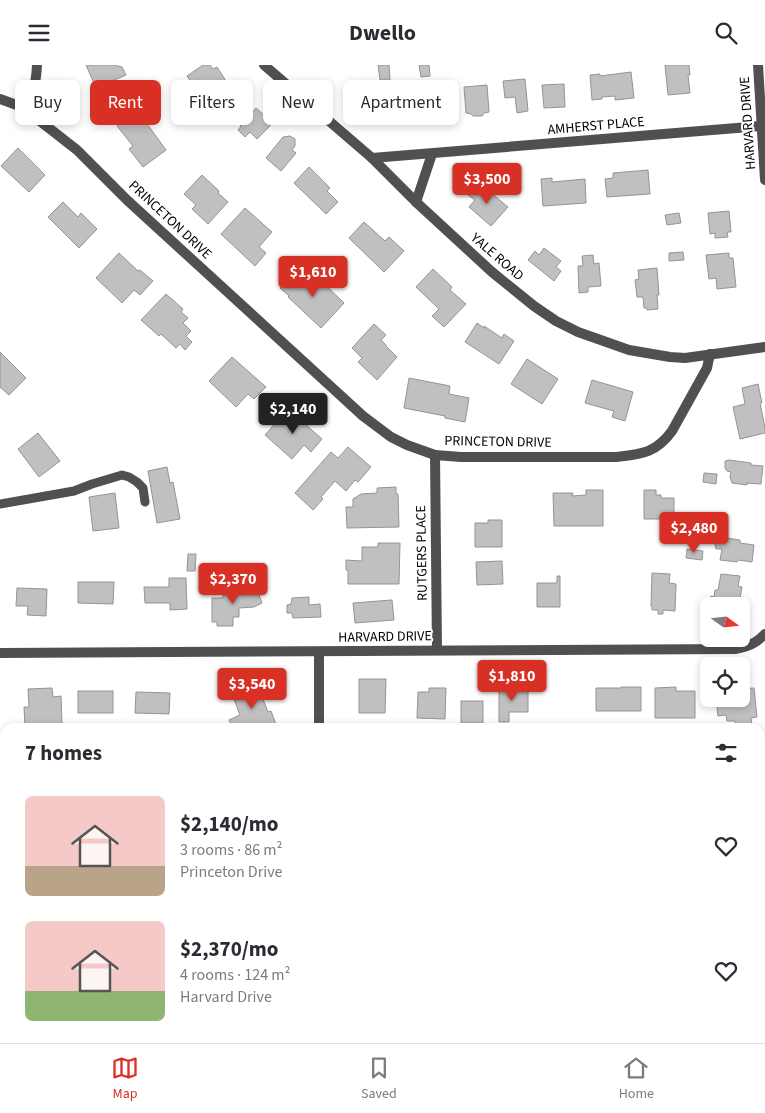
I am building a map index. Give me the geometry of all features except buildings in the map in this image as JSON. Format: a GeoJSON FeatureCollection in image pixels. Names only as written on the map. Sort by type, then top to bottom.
{"type":"FeatureCollection","features":[{"type":"Feature","properties":{"kind":"street"},"geometry":{"type":"LineString","coordinates":[[36,80],[37,65]]}},
{"type":"Feature","properties":{"kind":"street","name":"YALE ROAD"},"geometry":{"type":"LineString","coordinates":[[264,65],[372,158],[416,202],[512,289],[556,321],[578,332],[629,350],[685,358],[765,347]]}},
{"type":"Feature","properties":{"kind":"street","name":"HARVARD DRIVE"},"geometry":{"type":"LineString","coordinates":[[758,65],[765,180]]}},
{"type":"Feature","properties":{"kind":"street","name":"PRINCETON DRIVE"},"geometry":{"type":"LineString","coordinates":[[0,99],[15,104]]}},
{"type":"Feature","properties":{"kind":"street","name":"PRINCETON DRIVE"},"geometry":{"type":"LineString","coordinates":[[45,125],[77,150],[127,200],[363,416],[399,441],[421,451],[434,455],[461,457],[616,457],[650,451],[672,431],[707,368],[710,354]]}},
{"type":"Feature","properties":{"kind":"street","name":"AMHERST PLACE"},"geometry":{"type":"LineString","coordinates":[[372,158],[761,126]]}},
{"type":"Feature","properties":{"kind":"street"},"geometry":{"type":"LineString","coordinates":[[416,202],[432,153]]}},
{"type":"Feature","properties":{"kind":"street","name":"RUTGERS PLACE"},"geometry":{"type":"LineString","coordinates":[[434,455],[437,650]]}},
{"type":"Feature","properties":{"kind":"street","name":"HARVARD DRIVE"},"geometry":{"type":"LineString","coordinates":[[0,653],[735,649],[756,643],[765,634]]}},
{"type":"Feature","properties":{"kind":"street"},"geometry":{"type":"LineString","coordinates":[[318,652],[319,723]]}},
{"type":"Feature","properties":{"kind":"lane"},"geometry":{"type":"LineString","coordinates":[[0,504],[74,491],[122,475],[137,481],[143,488],[145,502]]}}]}
